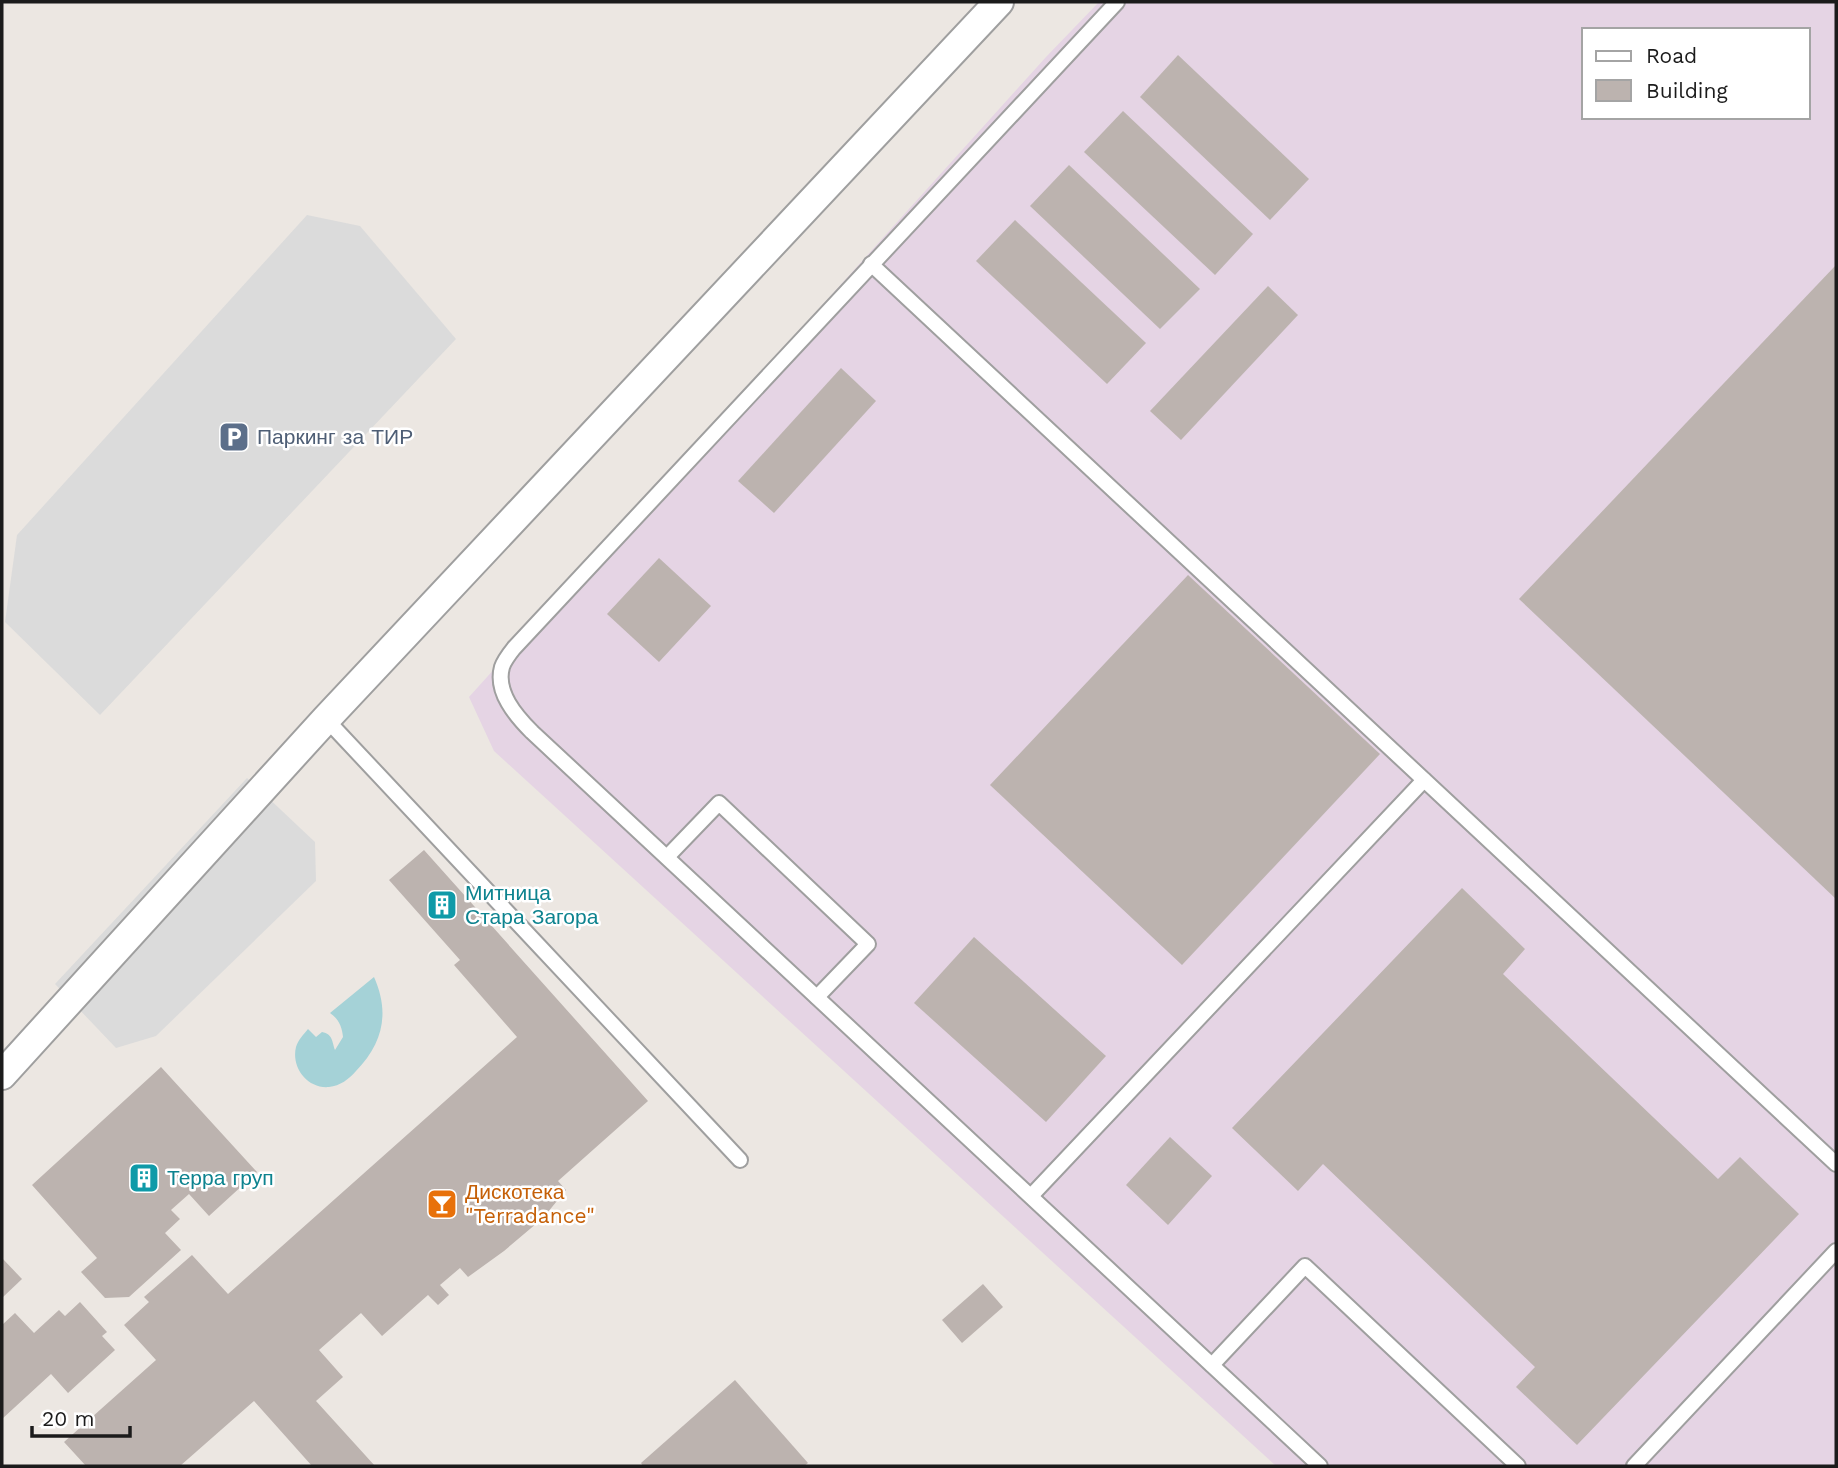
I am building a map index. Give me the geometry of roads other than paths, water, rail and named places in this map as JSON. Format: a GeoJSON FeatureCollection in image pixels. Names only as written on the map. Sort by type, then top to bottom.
{"type":"FeatureCollection","features":[{"type":"Feature","properties":{"kind":"street"},"geometry":{"type":"LineString","coordinates":[[2,1075],[327,719],[999,2]]}},
{"type":"Feature","properties":{"kind":"lane"},"geometry":{"type":"LineString","coordinates":[[1116,2],[514,648],[502,666],[501,685],[518,718],[1320,1466]]}},
{"type":"Feature","properties":{"kind":"lane"},"geometry":{"type":"LineString","coordinates":[[871,264],[1836,1164]]}},
{"type":"Feature","properties":{"kind":"lane"},"geometry":{"type":"LineString","coordinates":[[327,719],[740,1160]]}},
{"type":"Feature","properties":{"kind":"lane"},"geometry":{"type":"LineString","coordinates":[[1031,1196],[1424,780]]}},
{"type":"Feature","properties":{"kind":"lane"},"geometry":{"type":"LineString","coordinates":[[667,857],[719,803],[868,944],[817,997]]}},
{"type":"Feature","properties":{"kind":"lane"},"geometry":{"type":"LineString","coordinates":[[1634,1466],[1836,1251]]}},
{"type":"Feature","properties":{"kind":"lane"},"geometry":{"type":"LineString","coordinates":[[1212,1365],[1305,1266],[1518,1466]]}},
{"type":"Feature","properties":{"kind":"water"},"geometry":{"type":"Polygon","coordinates":[[[374,977],[382,1003],[382,1015],[378,1038],[372,1050],[344,1082],[329,1087],[314,1084],[298,1069],[295,1055],[298,1042],[308,1029],[316,1037],[322,1032],[330,1036],[335,1050],[343,1033],[338,1021],[330,1013],[374,977]]]}},
{"type":"Feature","properties":{"kind":"place","name":"Паркинг за ТИР"},"geometry":{"type":"Point","coordinates":[234,437]}},
{"type":"Feature","properties":{"kind":"place","name":"Митница Стара Загора"},"geometry":{"type":"Point","coordinates":[442,905]}},
{"type":"Feature","properties":{"kind":"place","name":"Терра груп"},"geometry":{"type":"Point","coordinates":[144,1178]}},
{"type":"Feature","properties":{"kind":"place","name":"Дискотека \"Terradance\""},"geometry":{"type":"Point","coordinates":[442,1204]}}]}
